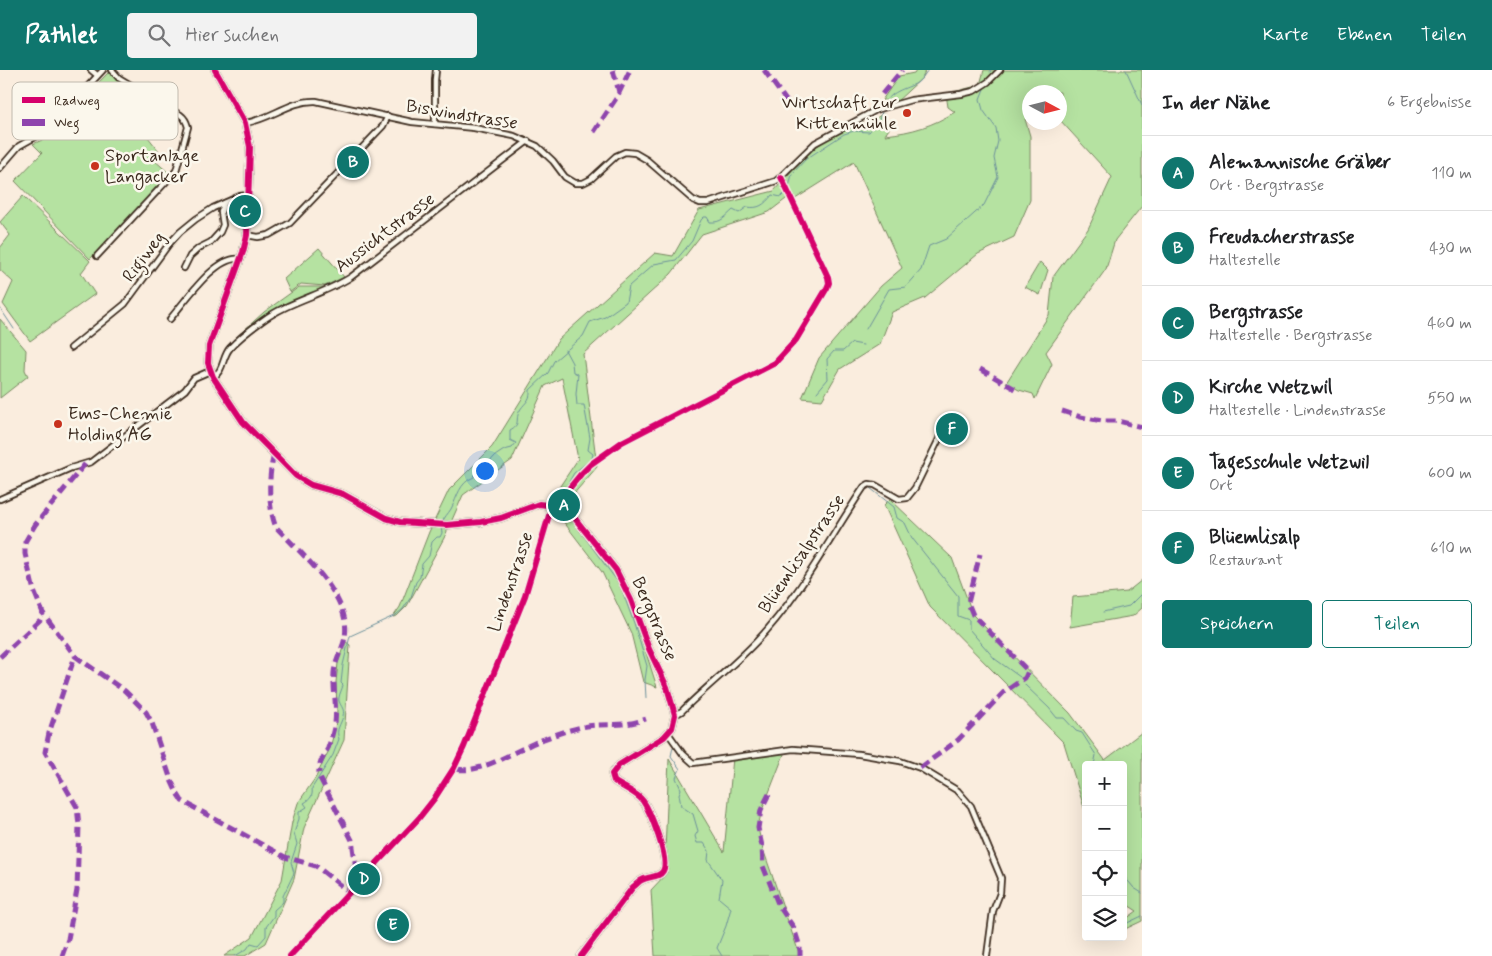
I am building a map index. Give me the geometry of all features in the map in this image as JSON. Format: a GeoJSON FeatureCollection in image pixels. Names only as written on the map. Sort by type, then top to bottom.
{"type":"FeatureCollection","features":[{"type":"Feature","properties":{"kind":"street"},"geometry":{"type":"LineString","coordinates":[[91,70],[97,75]]}},
{"type":"Feature","properties":{"kind":"street"},"geometry":{"type":"LineString","coordinates":[[91,82],[103,70]]}},
{"type":"Feature","properties":{"kind":"street"},"geometry":{"type":"LineString","coordinates":[[112,70],[126,82]]}},
{"type":"Feature","properties":{"kind":"street"},"geometry":{"type":"LineString","coordinates":[[215,70],[245,123],[250,146],[247,235],[209,346],[208,357],[213,377],[243,422],[296,476],[311,484],[343,494],[386,518],[400,522],[447,525],[481,522],[501,518],[539,504],[569,511],[566,494]]}},
{"type":"Feature","properties":{"kind":"street"},"geometry":{"type":"LineString","coordinates":[[436,70],[436,124]]}},
{"type":"Feature","properties":{"kind":"street"},"geometry":{"type":"LineString","coordinates":[[781,177],[815,143],[880,108],[911,100],[974,91],[988,82],[1000,70]]}},
{"type":"Feature","properties":{"kind":"street","name":"Biswindstrasse"},"geometry":{"type":"LineString","coordinates":[[245,123],[310,100],[412,122],[490,130],[528,141],[545,153],[565,177],[575,183],[583,183],[591,179],[616,156],[625,152],[635,153],[647,160],[693,200],[700,203],[760,186],[781,177]]}},
{"type":"Feature","properties":{"kind":"street"},"geometry":{"type":"LineString","coordinates":[[97,256],[176,171],[188,127],[182,114],[178,113]]}},
{"type":"Feature","properties":{"kind":"street"},"geometry":{"type":"LineString","coordinates":[[247,235],[258,237],[269,235],[290,223],[384,126],[388,116]]}},
{"type":"Feature","properties":{"kind":"street"},"geometry":{"type":"LineString","coordinates":[[1,165],[19,146],[30,140]]}},
{"type":"Feature","properties":{"kind":"street","name":"Aussichtstrasse"},"geometry":{"type":"LineString","coordinates":[[213,377],[220,370],[229,349],[264,320],[289,305],[334,287],[351,277],[528,141]]}},
{"type":"Feature","properties":{"kind":"street","name":"Lindenstrasse"},"geometry":{"type":"LineString","coordinates":[[290,956],[419,818],[454,768],[464,748],[525,596],[550,512],[554,506],[566,494],[580,474],[622,442],[774,363],[796,340],[821,301],[829,283],[828,277],[781,177]]}},
{"type":"Feature","properties":{"kind":"street","name":"Rigiweg"},"geometry":{"type":"LineString","coordinates":[[71,348],[125,304],[180,232],[196,219],[225,202],[248,195]]}},
{"type":"Feature","properties":{"kind":"street"},"geometry":{"type":"LineString","coordinates":[[184,268],[190,256],[199,248],[211,242],[220,232],[223,225],[220,212],[225,202]]}},
{"type":"Feature","properties":{"kind":"street"},"geometry":{"type":"LineString","coordinates":[[170,319],[215,267],[229,260],[240,259]]}},
{"type":"Feature","properties":{"kind":"street"},"geometry":{"type":"LineString","coordinates":[[0,499],[70,468],[91,462],[185,390],[194,378],[210,371]]}},
{"type":"Feature","properties":{"kind":"street","name":"Blüemlisalpstrasse"},"geometry":{"type":"LineString","coordinates":[[675,715],[682,711],[755,643],[776,618],[808,575],[864,487],[869,484],[876,485],[899,499],[907,498],[915,488],[940,437]]}},
{"type":"Feature","properties":{"kind":"street","name":"Bergstrasse"},"geometry":{"type":"LineString","coordinates":[[569,511],[606,556],[620,578],[667,687],[675,715]]}},
{"type":"Feature","properties":{"kind":"street"},"geometry":{"type":"LineString","coordinates":[[581,956],[633,887],[642,880],[657,876],[664,870],[666,863],[661,844],[642,801],[636,794],[614,782],[612,774],[619,765],[668,733],[672,728],[675,715]]}},
{"type":"Feature","properties":{"kind":"street"},"geometry":{"type":"LineString","coordinates":[[668,733],[683,754],[693,763],[786,749],[860,754],[900,761],[920,768],[952,787],[971,806],[1001,878],[1000,893],[993,911],[987,956]]}},
{"type":"Feature","properties":{"kind":"green space"},"geometry":{"type":"Polygon","coordinates":[[[916,70],[925,70],[923,77],[895,103],[882,100],[899,76],[914,73],[916,70]]]}},
{"type":"Feature","properties":{"kind":"green space"},"geometry":{"type":"Polygon","coordinates":[[[984,70],[1142,70],[1142,206],[1115,240],[1106,269],[1046,352],[1052,364],[1035,399],[1033,394],[1019,390],[1006,383],[1049,315],[1053,277],[1088,229],[1112,177],[1067,128],[1067,85],[1022,85],[1022,130],[1028,130],[1030,136],[1030,200],[1014,237],[978,254],[925,298],[892,312],[880,344],[840,369],[822,400],[802,398],[819,358],[881,286],[902,268],[854,162],[792,201],[789,195],[769,212],[702,234],[671,274],[583,354],[597,467],[565,504],[550,501],[578,459],[562,378],[545,386],[512,460],[463,495],[444,538],[407,606],[397,616],[393,617],[400,607],[429,532],[449,490],[492,447],[559,339],[655,253],[673,256],[699,210],[774,191],[807,153],[826,140],[861,122],[869,125],[884,114],[889,129],[885,135],[930,125],[955,112],[948,107],[946,94],[980,85],[984,70]]]}},
{"type":"Feature","properties":{"kind":"green space","name":"Sportanlage Langacker"},"geometry":{"type":"Polygon","coordinates":[[[108,73],[122,82],[99,82],[108,73]]]}},
{"type":"Feature","properties":{"kind":"green space","name":"Sportanlage Langacker"},"geometry":{"type":"Polygon","coordinates":[[[42,140],[150,140],[159,151],[153,159],[170,174],[90,259],[15,181],[42,153],[33,144],[42,140]]]}},
{"type":"Feature","properties":{"kind":"green space"},"geometry":{"type":"Polygon","coordinates":[[[23,196],[90,261],[81,273],[95,294],[30,341],[3,304],[13,282],[0,270],[0,248],[10,235],[0,222],[23,196]]]}},
{"type":"Feature","properties":{"kind":"green space"},"geometry":{"type":"Polygon","coordinates":[[[319,248],[344,277],[325,286],[301,284],[290,292],[284,279],[319,248]]]}},
{"type":"Feature","properties":{"kind":"green space"},"geometry":{"type":"Polygon","coordinates":[[[1040,262],[1048,270],[1040,295],[1025,287],[1040,262]]]}},
{"type":"Feature","properties":{"kind":"green space"},"geometry":{"type":"Polygon","coordinates":[[[345,278],[274,310],[237,342],[226,349],[231,342],[264,312],[299,287],[325,287],[345,278]]]}},
{"type":"Feature","properties":{"kind":"green space"},"geometry":{"type":"Polygon","coordinates":[[[0,319],[26,350],[25,370],[28,376],[0,398],[0,319]]]}},
{"type":"Feature","properties":{"kind":"green space"},"geometry":{"type":"Polygon","coordinates":[[[890,499],[952,558],[973,615],[1070,713],[1105,760],[1142,732],[1142,921],[1127,928],[1127,918],[1137,911],[1127,905],[1127,761],[1082,761],[1082,801],[1064,743],[930,607],[884,505],[890,499]]]}},
{"type":"Feature","properties":{"kind":"green space"},"geometry":{"type":"Polygon","coordinates":[[[570,512],[606,556],[627,594],[657,687],[643,682],[631,633],[602,572],[563,521],[561,516],[570,512]]]}},
{"type":"Feature","properties":{"kind":"green space"},"geometry":{"type":"Polygon","coordinates":[[[1142,580],[1142,608],[1133,616],[1070,627],[1073,597],[1127,592],[1142,580]]]}},
{"type":"Feature","properties":{"kind":"green space"},"geometry":{"type":"Polygon","coordinates":[[[345,641],[350,645],[344,740],[304,828],[294,879],[266,943],[245,956],[224,956],[252,937],[282,880],[292,822],[298,803],[316,777],[330,748],[337,711],[336,682],[338,663],[345,641]]]}},
{"type":"Feature","properties":{"kind":"green space"},"geometry":{"type":"Polygon","coordinates":[[[786,749],[761,813],[758,828],[762,846],[800,956],[655,956],[651,890],[667,873],[665,851],[669,759],[724,852],[733,758],[786,749]]]}},
{"type":"Feature","properties":{"kind":"waterway"},"geometry":{"type":"LineString","coordinates":[[884,107],[889,97],[917,83],[928,70]]}},
{"type":"Feature","properties":{"kind":"waterway"},"geometry":{"type":"LineString","coordinates":[[1126,70],[1142,105]]}},
{"type":"Feature","properties":{"kind":"waterway"},"geometry":{"type":"LineString","coordinates":[[866,329],[889,289],[906,287],[921,270],[929,246],[946,239],[984,205],[998,177],[994,158],[998,141],[996,128],[983,110],[980,99],[984,89]]}},
{"type":"Feature","properties":{"kind":"waterway"},"geometry":{"type":"LineString","coordinates":[[789,187],[792,174],[806,159],[844,134],[854,131],[869,132],[878,122],[883,110]]}},
{"type":"Feature","properties":{"kind":"waterway"},"geometry":{"type":"LineString","coordinates":[[442,523],[451,509],[459,490],[474,477],[477,470],[483,469],[495,456],[504,450],[512,448],[516,443],[510,440],[510,430],[517,424],[519,412],[528,400],[530,390],[548,373],[554,361],[583,336],[590,322],[605,317],[626,302],[629,286],[654,264],[676,260],[692,241],[704,217],[707,217],[710,222],[717,222],[733,210],[739,213],[747,207],[761,206],[772,195],[781,197],[785,193]]}},
{"type":"Feature","properties":{"kind":"waterway"},"geometry":{"type":"LineString","coordinates":[[0,308],[14,329]]}},
{"type":"Feature","properties":{"kind":"waterway"},"geometry":{"type":"LineString","coordinates":[[817,392],[828,379],[827,359],[834,351],[843,351],[852,343],[863,345]]}},
{"type":"Feature","properties":{"kind":"waterway"},"geometry":{"type":"LineString","coordinates":[[563,492],[574,473],[592,458],[593,454],[588,450],[590,438],[584,405],[577,405],[578,374],[573,372],[572,363],[565,350]]}},
{"type":"Feature","properties":{"kind":"waterway"},"geometry":{"type":"LineString","coordinates":[[870,488],[894,507],[897,518],[905,523],[912,538],[958,596],[958,616],[969,620],[969,629],[995,659],[1020,677]]}},
{"type":"Feature","properties":{"kind":"waterway"},"geometry":{"type":"LineString","coordinates":[[568,515],[620,585],[647,666],[645,680],[646,698]]}},
{"type":"Feature","properties":{"kind":"waterway"},"geometry":{"type":"LineString","coordinates":[[235,956],[247,949],[251,943],[258,945],[266,936],[266,927],[274,916],[274,910],[283,902],[283,896],[294,873],[291,862],[297,844],[294,833],[299,819],[299,812],[307,807],[304,803],[311,797],[312,788],[333,755],[339,739],[338,730],[344,712],[339,699],[343,685],[341,683],[343,665],[350,636],[396,615],[403,609],[420,577],[422,564],[429,556],[432,542],[437,537],[440,537],[442,533],[441,527]]}},
{"type":"Feature","properties":{"kind":"waterway"},"geometry":{"type":"LineString","coordinates":[[1103,612],[1129,606],[1142,593]]}},
{"type":"Feature","properties":{"kind":"waterway"},"geometry":{"type":"LineString","coordinates":[[1025,685],[1057,718],[1064,718],[1076,731],[1082,733],[1096,755],[1095,761]]}},
{"type":"Feature","properties":{"kind":"waterway"},"geometry":{"type":"LineString","coordinates":[[673,747],[671,756],[680,769],[676,778],[681,789],[679,794],[681,806],[693,814],[698,831],[695,836],[697,843],[704,843],[709,851],[708,860],[722,880],[719,898],[731,908],[717,948],[722,956]]}},
{"type":"Feature","properties":{"kind":"waterway"},"geometry":{"type":"LineString","coordinates":[[1127,880],[1134,888],[1142,893]]}},
{"type":"Feature","properties":{"kind":"waterway"},"geometry":{"type":"LineString","coordinates":[[1127,923],[1142,916]]}},
{"type":"Feature","properties":{"kind":"marked path"},"geometry":{"type":"LineString","coordinates":[[613,70],[619,92]]}},
{"type":"Feature","properties":{"kind":"marked path"},"geometry":{"type":"LineString","coordinates":[[594,132],[617,97],[630,70]]}},
{"type":"Feature","properties":{"kind":"marked path"},"geometry":{"type":"LineString","coordinates":[[764,70],[787,102]]}},
{"type":"Feature","properties":{"kind":"marked path"},"geometry":{"type":"LineString","coordinates":[[882,94],[902,70]]}},
{"type":"Feature","properties":{"kind":"marked path"},"geometry":{"type":"LineString","coordinates":[[980,369],[1017,390]]}},
{"type":"Feature","properties":{"kind":"marked path"},"geometry":{"type":"LineString","coordinates":[[1062,411],[1081,417],[1102,421],[1118,421],[1142,427]]}},
{"type":"Feature","properties":{"kind":"marked path"},"geometry":{"type":"LineString","coordinates":[[274,455],[270,491],[273,520],[276,527],[311,563],[333,591],[341,606],[345,622],[345,637],[334,673],[335,723],[328,748],[320,763],[319,773]]}},
{"type":"Feature","properties":{"kind":"marked path"},"geometry":{"type":"LineString","coordinates":[[85,464],[35,525],[25,542],[25,554],[34,591],[43,613],[75,656],[125,691],[146,712],[152,723],[171,780],[182,801],[285,857],[316,866],[349,893]]}},
{"type":"Feature","properties":{"kind":"marked path"},"geometry":{"type":"LineString","coordinates":[[920,768],[958,740],[1004,692],[1025,678],[1028,671],[973,615],[968,603],[980,554]]}},
{"type":"Feature","properties":{"kind":"marked path"},"geometry":{"type":"LineString","coordinates":[[0,657],[40,620],[43,613]]}},
{"type":"Feature","properties":{"kind":"marked path"},"geometry":{"type":"LineString","coordinates":[[62,956],[68,939],[77,890],[79,825],[77,807],[45,752],[49,733],[75,656]]}},
{"type":"Feature","properties":{"kind":"marked path"},"geometry":{"type":"LineString","coordinates":[[457,769],[467,770],[489,764],[534,743],[576,728],[626,724],[646,719]]}},
{"type":"Feature","properties":{"kind":"marked path"},"geometry":{"type":"LineString","coordinates":[[320,778],[352,840],[357,876]]}},
{"type":"Feature","properties":{"kind":"marked path"},"geometry":{"type":"LineString","coordinates":[[769,794],[761,810],[758,828],[762,846],[763,866],[779,906],[794,928],[800,947],[800,956]]}},
{"type":"Feature","properties":{"kind":"cycle path"},"geometry":{"type":"LineString","coordinates":[[215,70],[245,123],[250,147],[247,235],[243,252],[209,346],[208,363],[213,377],[243,422],[296,476],[311,485],[343,494],[386,518],[400,522],[447,525],[481,522],[501,518],[539,504],[555,506],[569,511],[616,570],[631,600],[649,649],[667,687],[675,715],[672,728],[664,737],[619,765],[612,774],[614,781],[637,795],[646,806],[662,847],[664,857],[663,871],[659,875],[645,879],[633,887],[581,956]]}},
{"type":"Feature","properties":{"kind":"cycle path"},"geometry":{"type":"LineString","coordinates":[[290,956],[419,818],[454,768],[525,596],[550,512],[581,474],[591,464],[622,442],[775,363],[796,340],[829,283],[828,277],[781,177]]}},
{"type":"Feature","properties":{"kind":"place","name":"Wirtschaft zur Kittenmühle"},"geometry":{"type":"Point","coordinates":[907,113]}},
{"type":"Feature","properties":{"kind":"place","name":"Freudacherstrasse"},"geometry":{"type":"Point","coordinates":[353,162]}},
{"type":"Feature","properties":{"kind":"place","name":"Sportanlage Langacker"},"geometry":{"type":"Point","coordinates":[95,166]}},
{"type":"Feature","properties":{"kind":"place","name":"Bergstrasse"},"geometry":{"type":"Point","coordinates":[245,211]}},
{"type":"Feature","properties":{"kind":"place","name":"Ems-Chemie Holding AG"},"geometry":{"type":"Point","coordinates":[58,424]}},
{"type":"Feature","properties":{"kind":"place","name":"Blüemlisalp"},"geometry":{"type":"Point","coordinates":[952,429]}},
{"type":"Feature","properties":{"kind":"place","name":"Alemannische Gräber"},"geometry":{"type":"Point","coordinates":[564,505]}},
{"type":"Feature","properties":{"kind":"place","name":"Kirche Wetzwil"},"geometry":{"type":"Point","coordinates":[364,879]}},
{"type":"Feature","properties":{"kind":"place","name":"Tagesschule Wetzwil"},"geometry":{"type":"Point","coordinates":[393,925]}}]}
